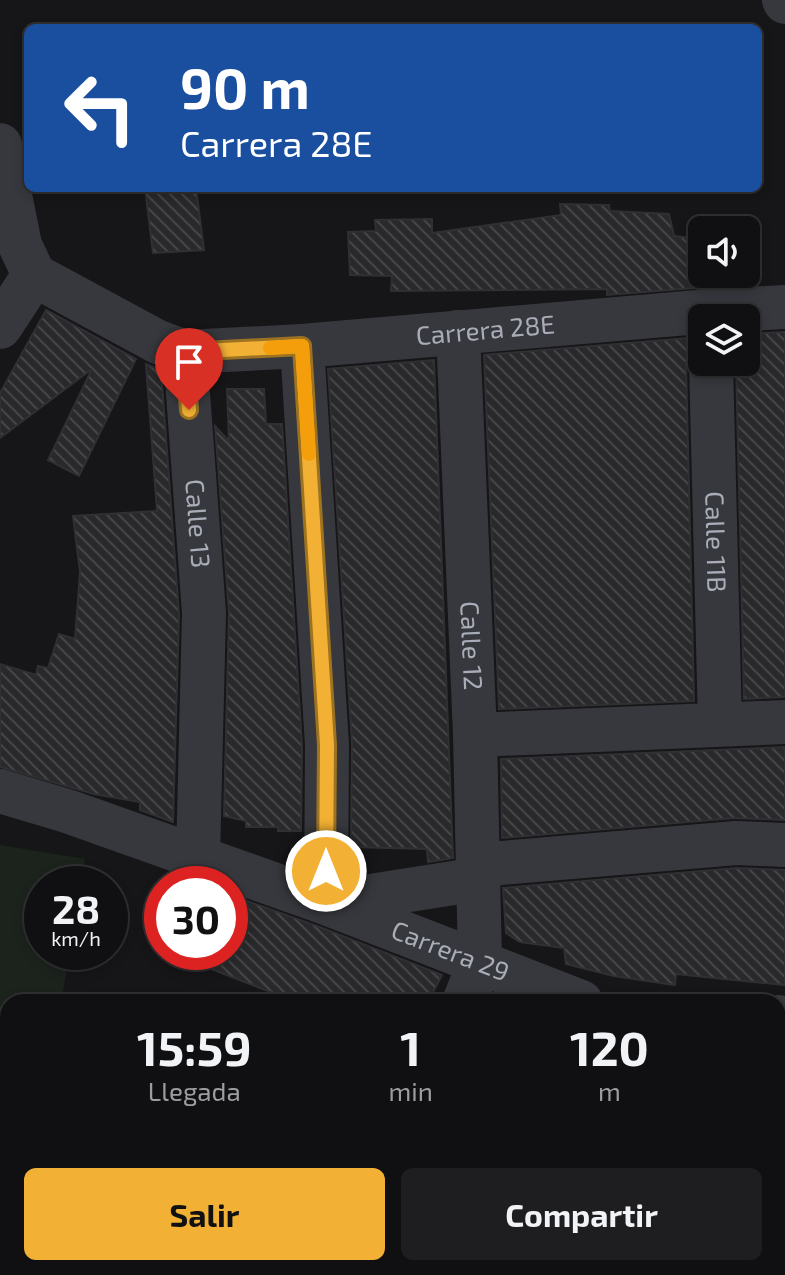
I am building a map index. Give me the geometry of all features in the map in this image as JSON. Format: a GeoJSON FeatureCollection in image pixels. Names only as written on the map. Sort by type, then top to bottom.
{"type":"FeatureCollection","features":[{"type":"Feature","properties":{"kind":"street"},"geometry":{"type":"LineString","coordinates":[[0,145],[20,245],[34,275],[158,342],[185,352]]}},
{"type":"Feature","properties":{"kind":"street"},"geometry":{"type":"LineString","coordinates":[[0,327],[34,275]]}},
{"type":"Feature","properties":{"kind":"street","name":"Carrera 28E"},"geometry":{"type":"LineString","coordinates":[[760,309],[785,307]]}},
{"type":"Feature","properties":{"kind":"street","name":"Carrera 28E"},"geometry":{"type":"LineString","coordinates":[[185,352],[302,346],[688,316]]}},
{"type":"Feature","properties":{"kind":"street","name":"Calle 12"},"geometry":{"type":"LineString","coordinates":[[458,332],[475,735],[480,962]]}},
{"type":"Feature","properties":{"kind":"street"},"geometry":{"type":"LineString","coordinates":[[302,346],[327,745],[326,903],[479,872],[736,843],[785,845]]}},
{"type":"Feature","properties":{"kind":"street","name":"Calle 13"},"geometry":{"type":"LineString","coordinates":[[185,352],[204,613],[198,858]]}},
{"type":"Feature","properties":{"kind":"street","name":"Calle 11B"},"geometry":{"type":"LineString","coordinates":[[711,376],[720,723]]}},
{"type":"Feature","properties":{"kind":"street"},"geometry":{"type":"LineString","coordinates":[[475,735],[785,722]]}},
{"type":"Feature","properties":{"kind":"street","name":"Carrera 29"},"geometry":{"type":"LineString","coordinates":[[0,791],[67,811],[326,903],[561,994]]}},
{"type":"Feature","properties":{"kind":"street"},"geometry":{"type":"LineString","coordinates":[[467,994],[480,962]]}},
{"type":"Feature","properties":{"kind":"shaded area"},"geometry":{"type":"Polygon","coordinates":[[[0,845],[85,859],[84,866],[24,866],[24,970],[67,970],[62,994],[0,994],[0,845]]]}},
{"type":"Feature","properties":{"kind":"building"},"geometry":{"type":"Polygon","coordinates":[[[145,192],[197,192],[204,250],[153,253],[145,192]]]}},
{"type":"Feature","properties":{"kind":"building"},"geometry":{"type":"Polygon","coordinates":[[[560,204],[609,205],[610,211],[669,214],[674,236],[688,238],[688,288],[694,288],[607,295],[607,289],[391,291],[392,276],[350,275],[348,232],[376,231],[375,220],[432,219],[432,233],[561,215],[560,204]]]}},
{"type":"Feature","properties":{"kind":"building"},"geometry":{"type":"Polygon","coordinates":[[[46,310],[136,359],[79,476],[48,460],[92,369],[0,438],[0,393],[46,310]]]}},
{"type":"Feature","properties":{"kind":"building"},"geometry":{"type":"Polygon","coordinates":[[[785,332],[785,697],[744,699],[736,376],[760,376],[760,333],[785,332]]]}},
{"type":"Feature","properties":{"kind":"building"},"geometry":{"type":"Polygon","coordinates":[[[688,338],[686,363],[694,701],[499,709],[484,355],[688,338]]]}},
{"type":"Feature","properties":{"kind":"building"},"geometry":{"type":"Polygon","coordinates":[[[434,360],[453,858],[428,862],[427,849],[351,847],[352,743],[328,369],[434,360]]]}},
{"type":"Feature","properties":{"kind":"building"},"geometry":{"type":"Polygon","coordinates":[[[146,364],[161,370],[179,614],[173,822],[140,810],[140,802],[94,794],[0,767],[0,664],[36,675],[38,666],[48,668],[59,634],[75,639],[80,572],[73,516],[157,511],[146,364]]]}},
{"type":"Feature","properties":{"kind":"building"},"geometry":{"type":"Polygon","coordinates":[[[227,389],[264,389],[266,424],[282,424],[302,746],[301,831],[246,827],[246,821],[224,816],[229,613],[215,426],[229,441],[227,389]]]}},
{"type":"Feature","properties":{"kind":"building"},"geometry":{"type":"Polygon","coordinates":[[[785,747],[785,820],[734,818],[502,838],[501,759],[785,747]]]}},
{"type":"Feature","properties":{"kind":"building"},"geometry":{"type":"Polygon","coordinates":[[[737,868],[785,870],[785,985],[676,974],[675,985],[614,976],[566,964],[564,948],[520,942],[506,933],[503,888],[737,868]]]}},
{"type":"Feature","properties":{"kind":"building"},"geometry":{"type":"Polygon","coordinates":[[[248,901],[442,975],[432,994],[276,994],[214,970],[248,970],[248,901]]]}},
{"type":"Feature","properties":{"kind":"slow traffic"},"geometry":{"type":"LineString","coordinates":[[270,348],[302,346],[309,454]]}},
{"type":"Feature","properties":{"kind":"route"},"geometry":{"type":"LineString","coordinates":[[189,410],[185,352],[302,346],[327,745],[326,871]]}}]}
